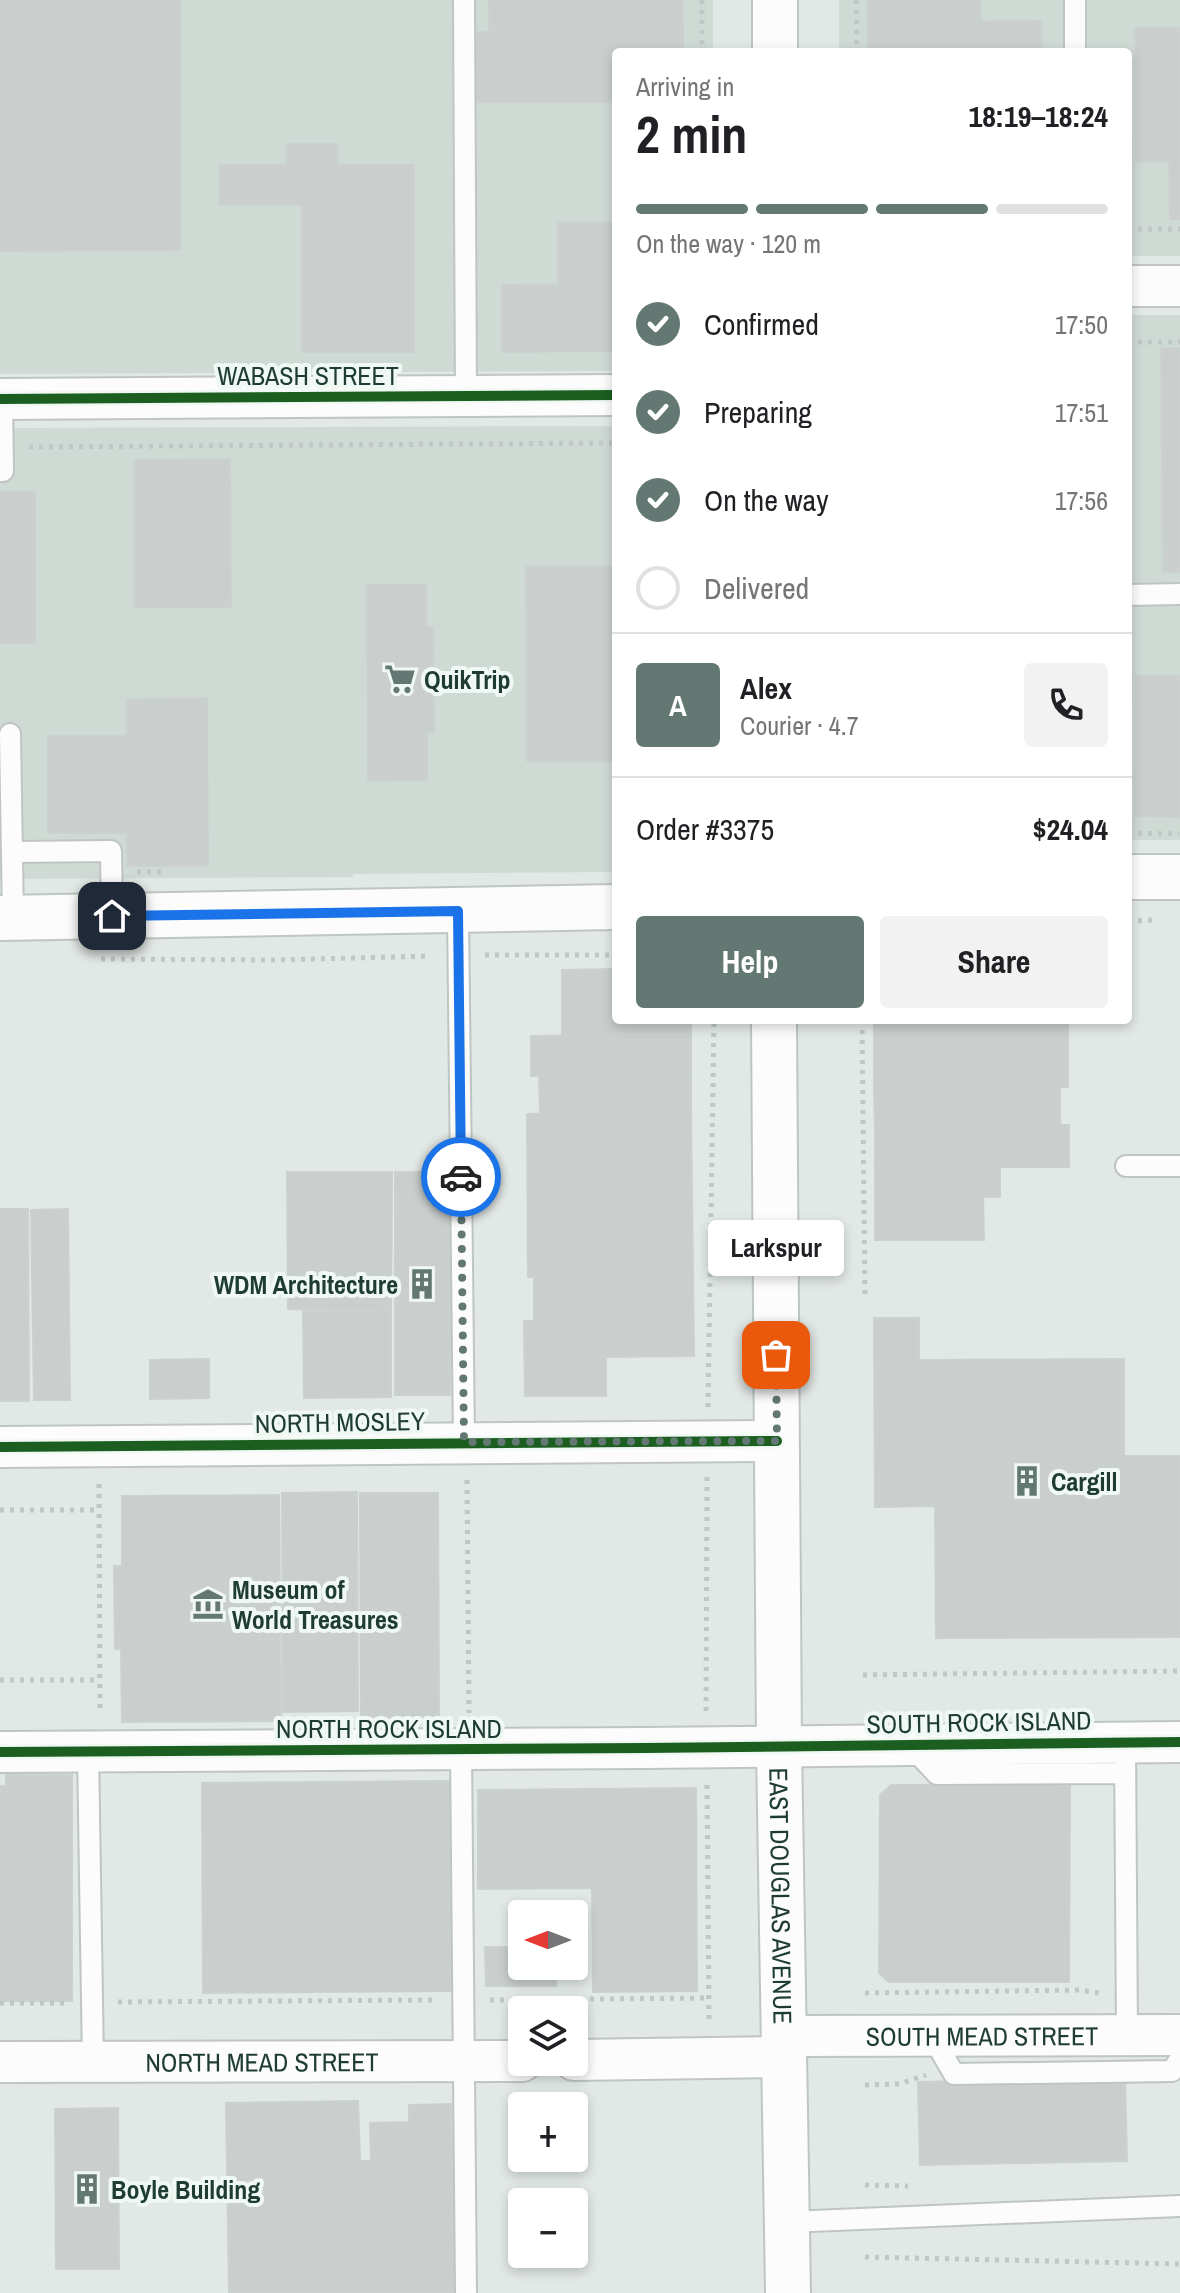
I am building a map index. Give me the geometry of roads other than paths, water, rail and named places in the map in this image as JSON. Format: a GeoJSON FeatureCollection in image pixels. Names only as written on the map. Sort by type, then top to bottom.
{"type":"FeatureCollection","features":[{"type":"Feature","properties":{"kind":"main road"},"geometry":{"type":"LineString","coordinates":[[775,0],[775,48]]}},
{"type":"Feature","properties":{"kind":"main road"},"geometry":{"type":"LineString","coordinates":[[1132,877],[1180,877]]}},
{"type":"Feature","properties":{"kind":"main road"},"geometry":{"type":"LineString","coordinates":[[6,918],[612,907]]}},
{"type":"Feature","properties":{"kind":"main road","name":"EAST DOUGLAS AVENUE"},"geometry":{"type":"LineString","coordinates":[[774,1024],[779,1747],[788,2293]]}},
{"type":"Feature","properties":{"kind":"street"},"geometry":{"type":"LineString","coordinates":[[1132,286],[1180,286]]}},
{"type":"Feature","properties":{"kind":"street","name":"WABASH STREET"},"geometry":{"type":"LineString","coordinates":[[1,399],[612,395]]}},
{"type":"Feature","properties":{"kind":"street","name":"NORTH MOSLEY"},"geometry":{"type":"LineString","coordinates":[[0,1447],[466,1461],[708,1459],[777,1441]]}},
{"type":"Feature","properties":{"kind":"street","name":"NORTH ROCK ISLAND"},"geometry":{"type":"LineString","coordinates":[[0,1752],[94,1738],[465,1736],[707,1747],[779,1747]]}},
{"type":"Feature","properties":{"kind":"street","name":"SOUTH ROCK ISLAND"},"geometry":{"type":"LineString","coordinates":[[779,1747],[910,1745],[1125,1758],[1180,1742]]}},
{"type":"Feature","properties":{"kind":"street","name":"SOUTH MEAD STREET"},"geometry":{"type":"LineString","coordinates":[[784,2046],[1127,2015],[1180,2035]]}},
{"type":"Feature","properties":{"kind":"street"},"geometry":{"type":"LineString","coordinates":[[588,2059],[784,2046]]}},
{"type":"Feature","properties":{"kind":"street","name":"NORTH MEAD STREET"},"geometry":{"type":"LineString","coordinates":[[0,2062],[508,2061]]}},
{"type":"Feature","properties":{"kind":"lane"},"geometry":{"type":"LineString","coordinates":[[464,0],[466,396]]}},
{"type":"Feature","properties":{"kind":"lane"},"geometry":{"type":"LineString","coordinates":[[1075,0],[1075,48]]}},
{"type":"Feature","properties":{"kind":"lane"},"geometry":{"type":"LineString","coordinates":[[0,471],[3,471],[1,399]]}},
{"type":"Feature","properties":{"kind":"lane"},"geometry":{"type":"LineString","coordinates":[[1132,595],[1180,594]]}},
{"type":"Feature","properties":{"kind":"lane"},"geometry":{"type":"LineString","coordinates":[[6,918],[12,852],[10,734]]}},
{"type":"Feature","properties":{"kind":"lane"},"geometry":{"type":"LineString","coordinates":[[12,852],[111,851],[112,916]]}},
{"type":"Feature","properties":{"kind":"lane"},"geometry":{"type":"LineString","coordinates":[[458,911],[466,1461]]}},
{"type":"Feature","properties":{"kind":"lane"},"geometry":{"type":"LineString","coordinates":[[1126,1166],[1180,1166]]}},
{"type":"Feature","properties":{"kind":"lane"},"geometry":{"type":"LineString","coordinates":[[465,1736],[466,2293]]}},
{"type":"Feature","properties":{"kind":"lane"},"geometry":{"type":"LineString","coordinates":[[93,2062],[94,1738]]}},
{"type":"Feature","properties":{"kind":"lane"},"geometry":{"type":"LineString","coordinates":[[1125,1758],[1127,2015]]}},
{"type":"Feature","properties":{"kind":"lane"},"geometry":{"type":"LineString","coordinates":[[931,2034],[954,2074],[1172,2071],[1180,2059]]}},
{"type":"Feature","properties":{"kind":"lane"},"geometry":{"type":"LineString","coordinates":[[787,2222],[1180,2206]]}},
{"type":"Feature","properties":{"kind":"place","name":"QuikTrip"},"geometry":{"type":"Point","coordinates":[400,679]}},
{"type":"Feature","properties":{"kind":"place","name":"WDM Architecture"},"geometry":{"type":"Point","coordinates":[422,1284]}},
{"type":"Feature","properties":{"kind":"place","name":"Larkspur"},"geometry":{"type":"Point","coordinates":[776,1355]}},
{"type":"Feature","properties":{"kind":"place","name":"Cargill"},"geometry":{"type":"Point","coordinates":[1027,1481]}},
{"type":"Feature","properties":{"kind":"place","name":"Museum of World Treasures"},"geometry":{"type":"Point","coordinates":[208,1604]}},
{"type":"Feature","properties":{"kind":"place","name":"Boyle Building"},"geometry":{"type":"Point","coordinates":[87,2189]}}]}
